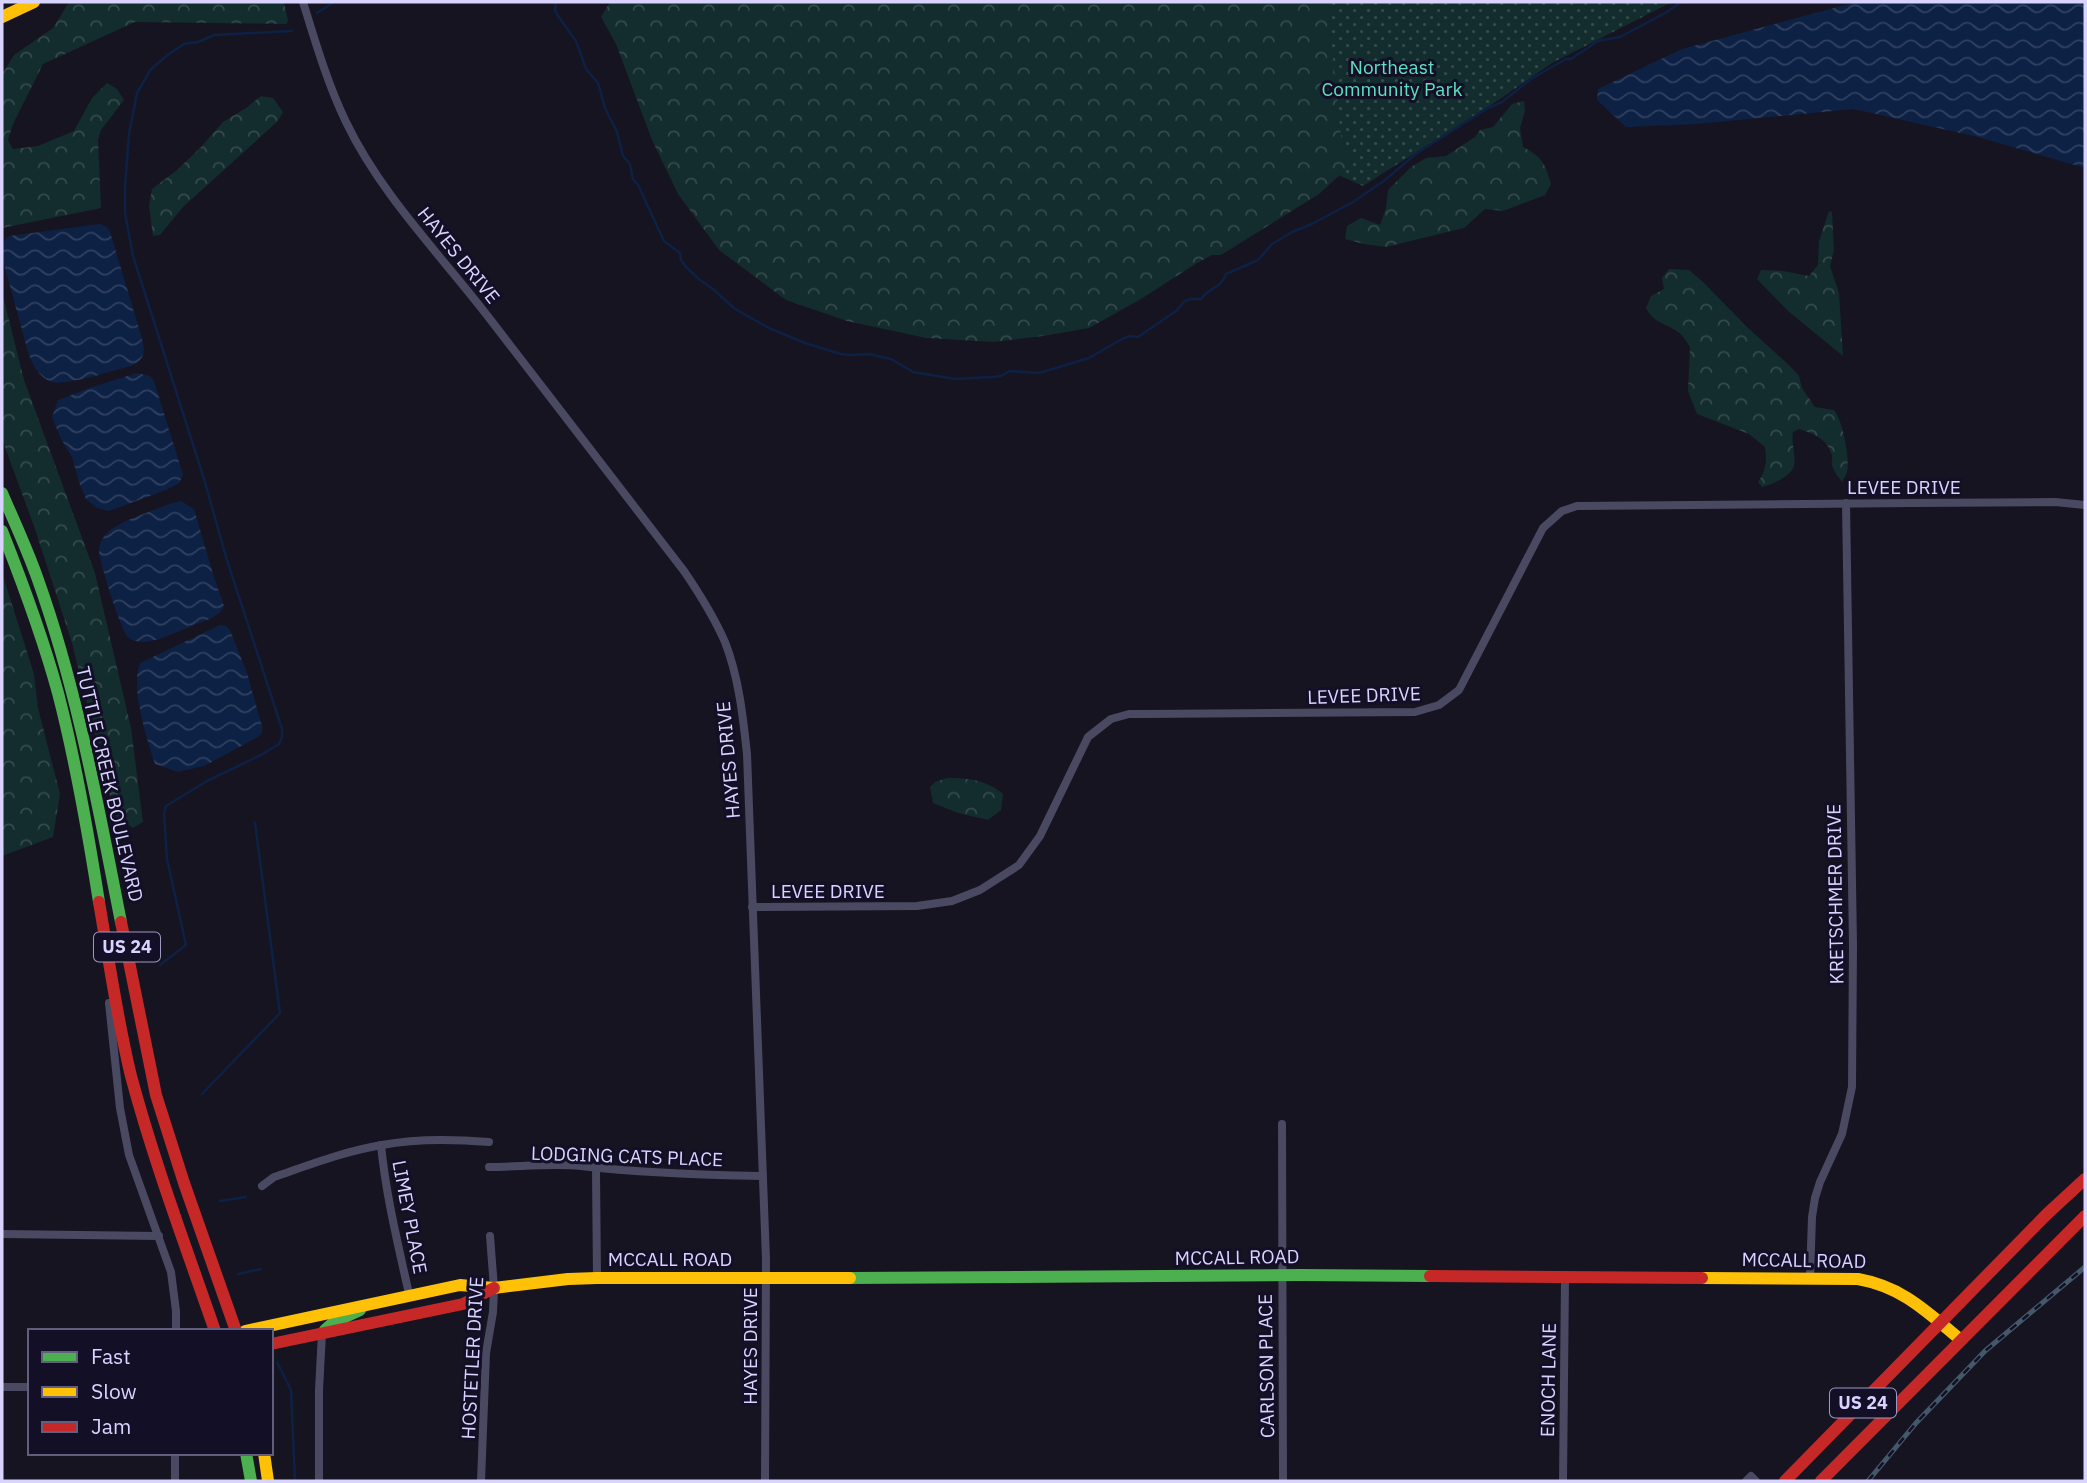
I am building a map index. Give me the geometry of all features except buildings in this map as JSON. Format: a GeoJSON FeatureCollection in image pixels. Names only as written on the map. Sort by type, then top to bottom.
{"type":"FeatureCollection","features":[{"type":"Feature","properties":{"kind":"main road"},"geometry":{"type":"LineString","coordinates":[[2,17],[34,2]]}},
{"type":"Feature","properties":{"kind":"main road","name":"TUTTLE CREEK BOULEVARD"},"geometry":{"type":"LineString","coordinates":[[2,493],[37,576],[64,666],[98,808],[156,1095],[235,1329]]}},
{"type":"Feature","properties":{"kind":"main road","name":"TUTTLE CREEK BOULEVARD"},"geometry":{"type":"LineString","coordinates":[[2,531],[22,581],[56,683],[81,795],[128,1063],[155,1154],[214,1329]]}},
{"type":"Feature","properties":{"kind":"main road"},"geometry":{"type":"LineString","coordinates":[[116,1080],[128,1063],[135,1043],[135,989]]}},
{"type":"Feature","properties":{"kind":"main road","name":"US 24"},"geometry":{"type":"LineString","coordinates":[[1785,1481],[2085,1178]]}},
{"type":"Feature","properties":{"kind":"main road","name":"US 24"},"geometry":{"type":"LineString","coordinates":[[1821,1481],[2085,1216]]}},
{"type":"Feature","properties":{"kind":"main road","name":"MCCALL ROAD"},"geometry":{"type":"LineString","coordinates":[[254,1329],[460,1284],[494,1288],[597,1278],[1810,1278],[1876,1281],[1893,1287],[1915,1301],[1961,1340]]}},
{"type":"Feature","properties":{"kind":"main road","name":"MCCALL ROAD"},"geometry":{"type":"LineString","coordinates":[[273,1344],[463,1304],[494,1288]]}},
{"type":"Feature","properties":{"kind":"main road"},"geometry":{"type":"LineString","coordinates":[[367,1323],[390,1310],[402,1307],[408,1302],[409,1294]]}},
{"type":"Feature","properties":{"kind":"main road"},"geometry":{"type":"LineString","coordinates":[[322,1333],[334,1322],[372,1303]]}},
{"type":"Feature","properties":{"kind":"main road"},"geometry":{"type":"LineString","coordinates":[[246,1455],[251,1481]]}},
{"type":"Feature","properties":{"kind":"main road"},"geometry":{"type":"LineString","coordinates":[[264,1455],[268,1481]]}},
{"type":"Feature","properties":{"kind":"street","name":"HAYES DRIVE"},"geometry":{"type":"LineString","coordinates":[[303,2],[346,121],[371,166],[413,224],[684,571],[701,595],[725,642],[739,695],[747,754],[763,1177],[765,1481]]}},
{"type":"Feature","properties":{"kind":"street","name":"LEVEE DRIVE"},"geometry":{"type":"LineString","coordinates":[[752,907],[917,906],[952,901],[980,890],[1019,865],[1040,836],[1088,737],[1111,719],[1129,714],[1415,712],[1440,705],[1459,690],[1544,528],[1562,511],[1577,506],[2055,502],[2085,505]]}},
{"type":"Feature","properties":{"kind":"street","name":"KRETSCHMER DRIVE"},"geometry":{"type":"LineString","coordinates":[[1810,1278],[1815,1198],[1842,1134],[1852,1087],[1853,944],[1846,503]]}},
{"type":"Feature","properties":{"kind":"street"},"geometry":{"type":"LineString","coordinates":[[106,944],[106,975],[116,1080],[129,1155],[171,1272],[176,1329]]}},
{"type":"Feature","properties":{"kind":"street","name":"CARLSON PLACE"},"geometry":{"type":"LineString","coordinates":[[1282,1124],[1283,1481]]}},
{"type":"Feature","properties":{"kind":"street"},"geometry":{"type":"LineString","coordinates":[[262,1186],[274,1177],[381,1145],[454,1139],[489,1142]]}},
{"type":"Feature","properties":{"kind":"street","name":"LIMEY PLACE"},"geometry":{"type":"LineString","coordinates":[[381,1145],[385,1184],[409,1294]]}},
{"type":"Feature","properties":{"kind":"street","name":"LODGING CATS PLACE"},"geometry":{"type":"LineString","coordinates":[[489,1167],[579,1166],[656,1174],[763,1177]]}},
{"type":"Feature","properties":{"kind":"street"},"geometry":{"type":"LineString","coordinates":[[596,1169],[597,1278]]}},
{"type":"Feature","properties":{"kind":"street"},"geometry":{"type":"LineString","coordinates":[[2,1234],[159,1236]]}},
{"type":"Feature","properties":{"kind":"street","name":"HOSTETLER DRIVE"},"geometry":{"type":"LineString","coordinates":[[481,1481],[486,1353],[493,1321],[494,1288],[490,1236]]}},
{"type":"Feature","properties":{"kind":"street","name":"ENOCH LANE"},"geometry":{"type":"LineString","coordinates":[[1563,1481],[1565,1278]]}},
{"type":"Feature","properties":{"kind":"street"},"geometry":{"type":"LineString","coordinates":[[319,1481],[322,1333]]}},
{"type":"Feature","properties":{"kind":"street"},"geometry":{"type":"LineString","coordinates":[[2,1387],[28,1387]]}},
{"type":"Feature","properties":{"kind":"street"},"geometry":{"type":"LineString","coordinates":[[175,1455],[175,1481]]}},
{"type":"Feature","properties":{"kind":"green space"},"geometry":{"type":"Polygon","coordinates":[[[69,2],[284,2],[288,21],[286,24],[135,22],[43,64],[13,124],[8,140],[13,149],[38,146],[74,131],[92,98],[107,83],[117,89],[124,100],[101,130],[98,140],[101,208],[2,228],[3,73],[14,55],[53,28],[69,2]]]}},
{"type":"Feature","properties":{"kind":"green space"},"geometry":{"type":"Polygon","coordinates":[[[610,2],[1330,2],[1331,40],[1341,136],[1353,163],[1319,194],[1221,255],[1212,255],[1197,263],[1089,328],[994,342],[926,338],[847,321],[786,300],[719,250],[678,194],[652,140],[616,44],[601,17],[610,2]]]}},
{"type":"Feature","properties":{"kind":"green space","name":"Northeast Community Park"},"geometry":{"type":"Polygon","coordinates":[[[1317,2],[1672,2],[1552,63],[1363,186],[1336,174],[1317,2]]]}},
{"type":"Feature","properties":{"kind":"green space"},"geometry":{"type":"Polygon","coordinates":[[[261,96],[273,98],[283,112],[278,121],[183,207],[160,235],[153,236],[149,206],[152,189],[177,170],[223,122],[261,96]]]}},
{"type":"Feature","properties":{"kind":"green space"},"geometry":{"type":"Polygon","coordinates":[[[1524,101],[1525,111],[1520,128],[1523,147],[1535,154],[1545,166],[1551,184],[1545,195],[1503,211],[1485,209],[1464,228],[1386,247],[1345,239],[1347,226],[1361,218],[1380,225],[1388,190],[1411,167],[1426,158],[1446,156],[1475,137],[1480,130],[1493,127],[1512,104],[1524,101]]]}},
{"type":"Feature","properties":{"kind":"green space"},"geometry":{"type":"Polygon","coordinates":[[[1829,211],[1832,212],[1834,250],[1830,266],[1839,293],[1843,356],[1788,311],[1757,279],[1761,270],[1809,276],[1818,265],[1819,241],[1829,211]]]}},
{"type":"Feature","properties":{"kind":"green space"},"geometry":{"type":"Polygon","coordinates":[[[1669,269],[1689,270],[1791,367],[1799,376],[1802,388],[1815,407],[1834,410],[1847,449],[1848,466],[1842,482],[1833,468],[1830,450],[1824,441],[1799,429],[1793,432],[1792,470],[1781,480],[1762,487],[1758,482],[1765,465],[1765,447],[1749,434],[1697,414],[1688,391],[1690,347],[1681,334],[1657,321],[1646,308],[1651,296],[1664,289],[1662,278],[1669,269]]]}},
{"type":"Feature","properties":{"kind":"green space"},"geometry":{"type":"Polygon","coordinates":[[[2,292],[24,380],[95,573],[131,728],[143,822],[133,828],[115,816],[72,643],[2,439],[2,292]]]}},
{"type":"Feature","properties":{"kind":"green space"},"geometry":{"type":"Polygon","coordinates":[[[2,573],[34,674],[38,708],[60,794],[53,837],[2,856],[2,573]]]}},
{"type":"Feature","properties":{"kind":"green space"},"geometry":{"type":"Polygon","coordinates":[[[947,778],[977,781],[997,789],[1003,794],[1001,810],[988,820],[958,813],[933,803],[930,787],[947,778]]]}},
{"type":"Feature","properties":{"kind":"water"},"geometry":{"type":"Polygon","coordinates":[[[1856,2],[2085,2],[2085,168],[1978,137],[1854,109],[1696,124],[1626,127],[1597,100],[1598,89],[1682,49],[1856,2]]]}},
{"type":"Feature","properties":{"kind":"water"},"geometry":{"type":"Polygon","coordinates":[[[100,224],[110,232],[141,335],[144,354],[131,366],[79,380],[52,382],[40,374],[28,352],[2,257],[2,243],[9,236],[100,224]]]}},
{"type":"Feature","properties":{"kind":"water"},"geometry":{"type":"Polygon","coordinates":[[[137,373],[150,376],[154,381],[183,475],[179,483],[166,490],[109,511],[97,508],[86,499],[72,457],[52,417],[58,400],[137,373]]]}},
{"type":"Feature","properties":{"kind":"water"},"geometry":{"type":"Polygon","coordinates":[[[181,501],[194,509],[224,606],[214,617],[167,636],[150,641],[134,641],[125,632],[106,581],[99,551],[101,543],[113,528],[181,501]]]}},
{"type":"Feature","properties":{"kind":"water"},"geometry":{"type":"Polygon","coordinates":[[[220,625],[230,630],[247,673],[262,733],[204,766],[178,772],[155,764],[138,699],[137,673],[140,663],[220,625]]]}},
{"type":"Feature","properties":{"kind":"waterway"},"geometry":{"type":"LineString","coordinates":[[317,13],[334,2]]}},
{"type":"Feature","properties":{"kind":"waterway"},"geometry":{"type":"LineString","coordinates":[[556,2],[555,10],[558,16],[576,41],[586,69],[598,83],[623,156],[630,164],[633,179],[664,241],[680,253],[686,267],[735,309],[769,328],[805,343],[841,354],[869,354],[891,359],[913,372],[955,379],[1001,376],[1010,371],[1039,373],[1089,358],[1130,336],[1138,337],[1176,311],[1185,301],[1201,299],[1221,282],[1226,274],[1258,260],[1272,244],[1353,202],[1417,153],[1502,102],[1531,79],[1566,59],[1571,59],[1598,41],[1620,37],[1681,2]]}},
{"type":"Feature","properties":{"kind":"waterway"},"geometry":{"type":"LineString","coordinates":[[160,965],[186,945],[167,859],[164,813],[166,806],[207,781],[279,744],[282,729],[133,256],[125,213],[129,134],[137,93],[151,69],[184,44],[198,42],[214,35],[292,31]]}},
{"type":"Feature","properties":{"kind":"waterway"},"geometry":{"type":"LineString","coordinates":[[202,1094],[280,1013],[255,823]]}},
{"type":"Feature","properties":{"kind":"waterway"},"geometry":{"type":"LineString","coordinates":[[220,1201],[246,1197]]}},
{"type":"Feature","properties":{"kind":"waterway"},"geometry":{"type":"LineString","coordinates":[[238,1274],[261,1269]]}},
{"type":"Feature","properties":{"kind":"waterway"},"geometry":{"type":"LineString","coordinates":[[277,1362],[291,1390],[295,1481]]}},
{"type":"Feature","properties":{"kind":"railway"},"geometry":{"type":"LineString","coordinates":[[1868,1481],[1916,1423],[1985,1351],[2085,1267]]}},
{"type":"Feature","properties":{"kind":"traffic: fast"},"geometry":{"type":"LineString","coordinates":[[2,493],[37,577],[64,661],[121,922]]}},
{"type":"Feature","properties":{"kind":"traffic: fast"},"geometry":{"type":"LineString","coordinates":[[2,531],[32,611],[58,693],[81,797],[99,902]]}},
{"type":"Feature","properties":{"kind":"traffic: fast"},"geometry":{"type":"LineString","coordinates":[[850,1278],[1430,1276]]}},
{"type":"Feature","properties":{"kind":"traffic: fast"},"geometry":{"type":"LineString","coordinates":[[325,1330],[334,1322],[360,1310]]}},
{"type":"Feature","properties":{"kind":"traffic: fast"},"geometry":{"type":"LineString","coordinates":[[246,1455],[251,1481]]}},
{"type":"Feature","properties":{"kind":"traffic: slow"},"geometry":{"type":"LineString","coordinates":[[2,17],[34,2]]}},
{"type":"Feature","properties":{"kind":"traffic: slow"},"geometry":{"type":"LineString","coordinates":[[254,1329],[460,1285],[494,1288],[597,1278],[850,1278]]}},
{"type":"Feature","properties":{"kind":"traffic: slow"},"geometry":{"type":"LineString","coordinates":[[1702,1278],[1858,1279],[1901,1294],[1961,1340]]}},
{"type":"Feature","properties":{"kind":"traffic: slow"},"geometry":{"type":"LineString","coordinates":[[264,1455],[268,1481]]}},
{"type":"Feature","properties":{"kind":"traffic: jam"},"geometry":{"type":"LineString","coordinates":[[99,902],[131,1076],[160,1172],[214,1329]]}},
{"type":"Feature","properties":{"kind":"traffic: jam"},"geometry":{"type":"LineString","coordinates":[[121,922],[156,1095],[235,1329]]}},
{"type":"Feature","properties":{"kind":"traffic: jam"},"geometry":{"type":"LineString","coordinates":[[1785,1481],[2047,1214],[2085,1179]]}},
{"type":"Feature","properties":{"kind":"traffic: jam"},"geometry":{"type":"LineString","coordinates":[[1821,1481],[2085,1216]]}},
{"type":"Feature","properties":{"kind":"traffic: jam"},"geometry":{"type":"LineString","coordinates":[[1430,1276],[1702,1278]]}},
{"type":"Feature","properties":{"kind":"traffic: jam"},"geometry":{"type":"LineString","coordinates":[[273,1344],[463,1304],[494,1288]]}}]}
